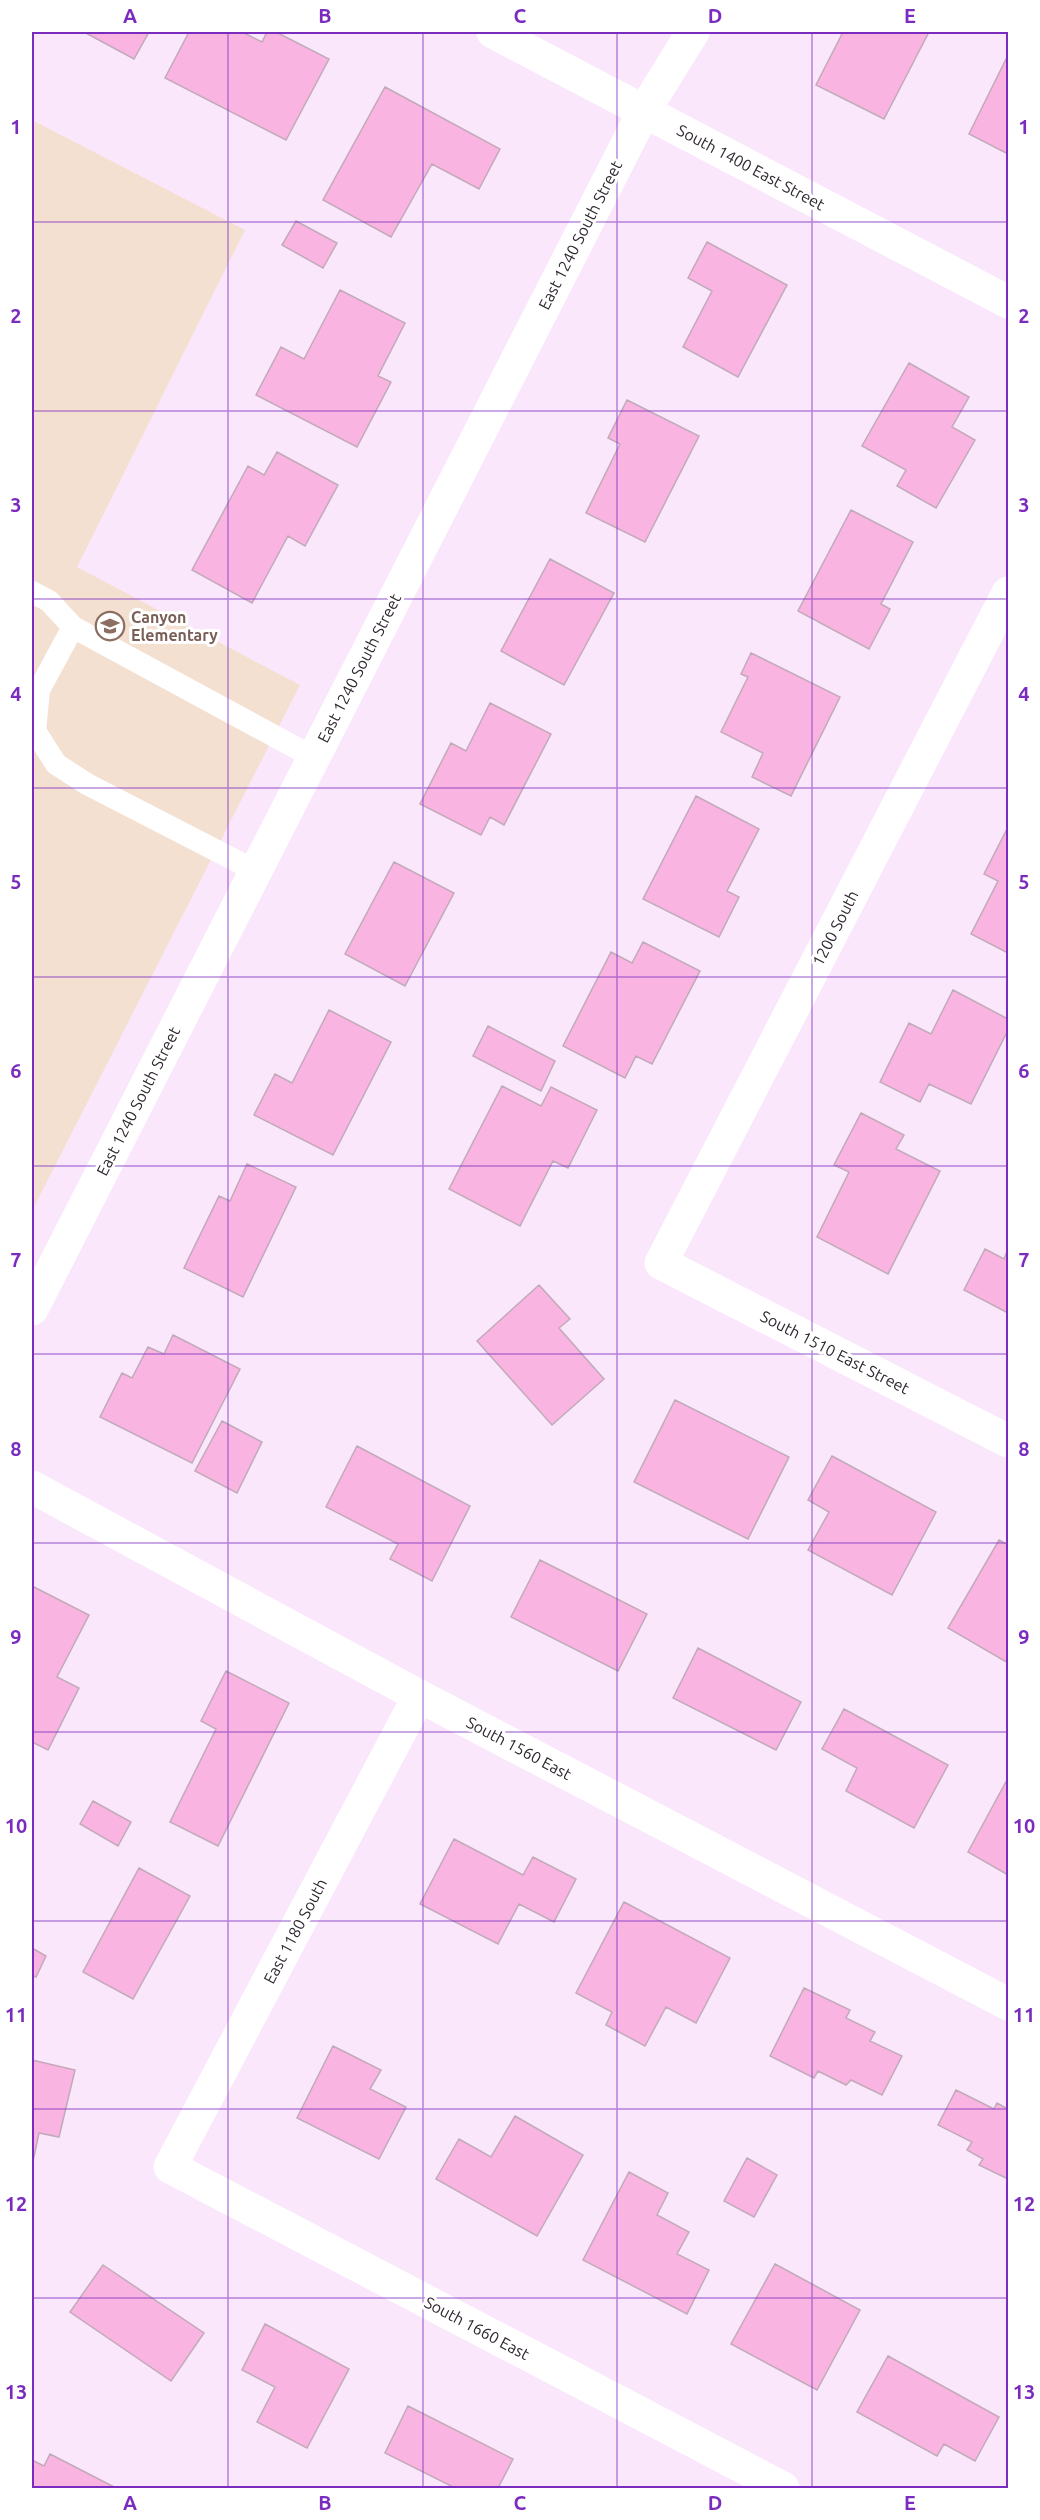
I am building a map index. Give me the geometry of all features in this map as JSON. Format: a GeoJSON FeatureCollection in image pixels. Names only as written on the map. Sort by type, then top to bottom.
{"type":"FeatureCollection","features":[{"type":"Feature","properties":{"kind":"street","name":"South 1400 East Street"},"geometry":{"type":"LineString","coordinates":[[493,32],[1008,302]]}},
{"type":"Feature","properties":{"kind":"street","name":"East 1240 South Street"},"geometry":{"type":"LineString","coordinates":[[32,1309],[644,111],[693,32]]}},
{"type":"Feature","properties":{"kind":"street","name":"1200 South"},"geometry":{"type":"LineString","coordinates":[[661,1263],[1008,593]]}},
{"type":"Feature","properties":{"kind":"street","name":"South 1510 East Street"},"geometry":{"type":"LineString","coordinates":[[661,1263],[1008,1441]]}},
{"type":"Feature","properties":{"kind":"street","name":"South 1560 East"},"geometry":{"type":"LineString","coordinates":[[32,1487],[419,1696],[1008,2004]]}},
{"type":"Feature","properties":{"kind":"street","name":"East 1180 South"},"geometry":{"type":"LineString","coordinates":[[170,2167],[419,1696]]}},
{"type":"Feature","properties":{"kind":"street","name":"South 1660 East"},"geometry":{"type":"LineString","coordinates":[[170,2167],[783,2488]]}},
{"type":"Feature","properties":{"kind":"lane"},"geometry":{"type":"LineString","coordinates":[[32,592],[49,601],[73,627],[314,757]]}},
{"type":"Feature","properties":{"kind":"lane"},"geometry":{"type":"LineString","coordinates":[[73,627],[39,690],[35,731],[56,764],[87,784],[255,871]]}},
{"type":"Feature","properties":{"kind":"shaded area","name":"Canyon Elementary"},"geometry":{"type":"Polygon","coordinates":[[[32,120],[245,230],[77,567],[300,685],[32,1211],[32,120]]]}},
{"type":"Feature","properties":{"kind":"building"},"geometry":{"type":"Polygon","coordinates":[[[84,32],[149,32],[134,59],[84,32]]]}},
{"type":"Feature","properties":{"kind":"building"},"geometry":{"type":"Polygon","coordinates":[[[189,32],[242,32],[262,42],[267,32],[276,32],[329,59],[286,140],[165,78],[189,32]]]}},
{"type":"Feature","properties":{"kind":"building"},"geometry":{"type":"Polygon","coordinates":[[[843,32],[929,32],[884,119],[816,85],[843,32]]]}},
{"type":"Feature","properties":{"kind":"building"},"geometry":{"type":"Polygon","coordinates":[[[1008,55],[1008,154],[969,134],[1008,55]]]}},
{"type":"Feature","properties":{"kind":"building"},"geometry":{"type":"Polygon","coordinates":[[[385,87],[500,149],[479,189],[432,164],[391,237],[323,200],[385,87]]]}},
{"type":"Feature","properties":{"kind":"building"},"geometry":{"type":"Polygon","coordinates":[[[296,221],[337,243],[323,268],[282,245],[296,221]]]}},
{"type":"Feature","properties":{"kind":"building"},"geometry":{"type":"Polygon","coordinates":[[[707,242],[787,285],[738,377],[683,347],[712,291],[688,278],[707,242]]]}},
{"type":"Feature","properties":{"kind":"building"},"geometry":{"type":"Polygon","coordinates":[[[340,290],[405,323],[378,376],[391,382],[357,447],[256,395],[281,347],[304,359],[340,290]]]}},
{"type":"Feature","properties":{"kind":"building"},"geometry":{"type":"Polygon","coordinates":[[[909,363],[969,397],[952,427],[975,440],[936,508],[897,486],[906,470],[862,446],[909,363]]]}},
{"type":"Feature","properties":{"kind":"building"},"geometry":{"type":"Polygon","coordinates":[[[627,400],[699,436],[645,542],[586,513],[620,444],[608,438],[627,400]]]}},
{"type":"Feature","properties":{"kind":"building"},"geometry":{"type":"Polygon","coordinates":[[[277,452],[338,485],[305,546],[288,536],[252,603],[192,570],[248,466],[264,475],[277,452]]]}},
{"type":"Feature","properties":{"kind":"building"},"geometry":{"type":"Polygon","coordinates":[[[851,510],[913,542],[881,604],[890,609],[869,649],[798,611],[851,510]]]}},
{"type":"Feature","properties":{"kind":"building"},"geometry":{"type":"Polygon","coordinates":[[[550,559],[614,593],[564,685],[501,651],[550,559]]]}},
{"type":"Feature","properties":{"kind":"building"},"geometry":{"type":"Polygon","coordinates":[[[751,653],[840,697],[791,796],[752,777],[763,753],[721,732],[748,677],[741,674],[751,653]]]}},
{"type":"Feature","properties":{"kind":"building"},"geometry":{"type":"Polygon","coordinates":[[[490,703],[551,734],[504,825],[490,817],[481,835],[420,804],[451,743],[466,751],[490,703]]]}},
{"type":"Feature","properties":{"kind":"building"},"geometry":{"type":"Polygon","coordinates":[[[696,796],[759,829],[727,891],[739,897],[719,937],[643,899],[696,796]]]}},
{"type":"Feature","properties":{"kind":"building"},"geometry":{"type":"Polygon","coordinates":[[[1008,827],[1008,953],[971,934],[998,881],[984,874],[1008,827]]]}},
{"type":"Feature","properties":{"kind":"building"},"geometry":{"type":"Polygon","coordinates":[[[394,862],[454,893],[405,986],[345,954],[394,862]]]}},
{"type":"Feature","properties":{"kind":"building"},"geometry":{"type":"Polygon","coordinates":[[[643,942],[700,971],[652,1064],[636,1056],[625,1078],[563,1046],[611,952],[632,963],[643,942]]]}},
{"type":"Feature","properties":{"kind":"building"},"geometry":{"type":"Polygon","coordinates":[[[953,990],[1008,1019],[1008,1030],[971,1104],[929,1084],[920,1102],[880,1082],[909,1023],[931,1034],[953,990]]]}},
{"type":"Feature","properties":{"kind":"building"},"geometry":{"type":"Polygon","coordinates":[[[329,1010],[391,1042],[333,1155],[254,1115],[275,1074],[292,1083],[329,1010]]]}},
{"type":"Feature","properties":{"kind":"building"},"geometry":{"type":"Polygon","coordinates":[[[488,1026],[555,1061],[541,1091],[473,1056],[488,1026]]]}},
{"type":"Feature","properties":{"kind":"building"},"geometry":{"type":"Polygon","coordinates":[[[502,1086],[541,1106],[551,1087],[597,1110],[568,1168],[553,1161],[520,1226],[449,1189],[502,1086]]]}},
{"type":"Feature","properties":{"kind":"building"},"geometry":{"type":"Polygon","coordinates":[[[861,1113],[904,1135],[896,1149],[940,1171],[888,1274],[817,1237],[849,1172],[834,1165],[861,1113]]]}},
{"type":"Feature","properties":{"kind":"building"},"geometry":{"type":"Polygon","coordinates":[[[247,1164],[296,1187],[243,1297],[184,1268],[219,1196],[230,1201],[247,1164]]]}},
{"type":"Feature","properties":{"kind":"building"},"geometry":{"type":"Polygon","coordinates":[[[985,1249],[1004,1259],[1008,1249],[1008,1313],[964,1290],[985,1249]]]}},
{"type":"Feature","properties":{"kind":"building"},"geometry":{"type":"Polygon","coordinates":[[[539,1285],[570,1319],[559,1328],[604,1379],[552,1425],[477,1341],[539,1285]]]}},
{"type":"Feature","properties":{"kind":"building"},"geometry":{"type":"Polygon","coordinates":[[[173,1335],[240,1369],[192,1463],[100,1417],[122,1373],[132,1378],[148,1347],[164,1354],[173,1335]]]}},
{"type":"Feature","properties":{"kind":"building"},"geometry":{"type":"Polygon","coordinates":[[[675,1400],[789,1457],[748,1539],[634,1482],[675,1400]]]}},
{"type":"Feature","properties":{"kind":"building"},"geometry":{"type":"Polygon","coordinates":[[[222,1421],[262,1442],[237,1493],[195,1471],[222,1421]]]}},
{"type":"Feature","properties":{"kind":"building"},"geometry":{"type":"Polygon","coordinates":[[[357,1446],[470,1506],[432,1581],[390,1559],[398,1544],[326,1507],[357,1446]]]}},
{"type":"Feature","properties":{"kind":"building"},"geometry":{"type":"Polygon","coordinates":[[[832,1456],[936,1512],[892,1595],[808,1550],[829,1512],[808,1500],[832,1456]]]}},
{"type":"Feature","properties":{"kind":"building"},"geometry":{"type":"Polygon","coordinates":[[[999,1540],[1008,1545],[1008,1663],[948,1628],[999,1540]]]}},
{"type":"Feature","properties":{"kind":"building"},"geometry":{"type":"Polygon","coordinates":[[[540,1560],[647,1614],[618,1671],[511,1617],[540,1560]]]}},
{"type":"Feature","properties":{"kind":"building"},"geometry":{"type":"Polygon","coordinates":[[[32,1586],[89,1615],[57,1677],[79,1688],[48,1750],[32,1742],[32,1586]]]}},
{"type":"Feature","properties":{"kind":"building"},"geometry":{"type":"Polygon","coordinates":[[[698,1648],[801,1702],[776,1750],[673,1698],[698,1648]]]}},
{"type":"Feature","properties":{"kind":"building"},"geometry":{"type":"Polygon","coordinates":[[[226,1671],[289,1703],[218,1846],[170,1822],[216,1729],[201,1721],[226,1671]]]}},
{"type":"Feature","properties":{"kind":"building"},"geometry":{"type":"Polygon","coordinates":[[[844,1709],[948,1765],[914,1828],[846,1791],[857,1768],[822,1749],[844,1709]]]}},
{"type":"Feature","properties":{"kind":"building"},"geometry":{"type":"Polygon","coordinates":[[[1008,1778],[1008,1875],[968,1852],[1008,1778]]]}},
{"type":"Feature","properties":{"kind":"building"},"geometry":{"type":"Polygon","coordinates":[[[93,1801],[131,1822],[118,1846],[80,1824],[93,1801]]]}},
{"type":"Feature","properties":{"kind":"building"},"geometry":{"type":"Polygon","coordinates":[[[454,1839],[523,1875],[533,1857],[576,1879],[554,1922],[519,1904],[498,1944],[420,1904],[454,1839]]]}},
{"type":"Feature","properties":{"kind":"building"},"geometry":{"type":"Polygon","coordinates":[[[139,1868],[190,1896],[133,1999],[83,1972],[139,1868]]]}},
{"type":"Feature","properties":{"kind":"building"},"geometry":{"type":"Polygon","coordinates":[[[624,1902],[730,1958],[696,2023],[666,2007],[645,2046],[606,2025],[612,2012],[576,1993],[624,1902]]]}},
{"type":"Feature","properties":{"kind":"building"},"geometry":{"type":"Polygon","coordinates":[[[32,1948],[46,1956],[36,1977],[32,1976],[32,1948]]]}},
{"type":"Feature","properties":{"kind":"building"},"geometry":{"type":"Polygon","coordinates":[[[804,1988],[850,2010],[846,2018],[875,2032],[870,2041],[902,2056],[882,2095],[851,2080],[846,2085],[818,2071],[814,2078],[770,2056],[804,1988]]]}},
{"type":"Feature","properties":{"kind":"building"},"geometry":{"type":"Polygon","coordinates":[[[333,2046],[381,2070],[370,2089],[406,2107],[379,2159],[297,2118],[333,2046]]]}},
{"type":"Feature","properties":{"kind":"building"},"geometry":{"type":"Polygon","coordinates":[[[32,2060],[75,2070],[59,2137],[39,2133],[32,2166],[32,2060]]]}},
{"type":"Feature","properties":{"kind":"building"},"geometry":{"type":"Polygon","coordinates":[[[956,2090],[994,2109],[997,2103],[1008,2109],[1008,2179],[979,2165],[983,2159],[967,2150],[972,2142],[938,2125],[956,2090]]]}},
{"type":"Feature","properties":{"kind":"building"},"geometry":{"type":"Polygon","coordinates":[[[515,2116],[583,2155],[537,2236],[436,2179],[459,2139],[491,2157],[515,2116]]]}},
{"type":"Feature","properties":{"kind":"building"},"geometry":{"type":"Polygon","coordinates":[[[747,2158],[777,2175],[754,2217],[724,2201],[747,2158]]]}},
{"type":"Feature","properties":{"kind":"building"},"geometry":{"type":"Polygon","coordinates":[[[629,2172],[668,2193],[657,2215],[689,2232],[677,2254],[709,2270],[687,2314],[583,2260],[629,2172]]]}},
{"type":"Feature","properties":{"kind":"building"},"geometry":{"type":"Polygon","coordinates":[[[775,2264],[860,2310],[817,2390],[731,2344],[775,2264]]]}},
{"type":"Feature","properties":{"kind":"building"},"geometry":{"type":"Polygon","coordinates":[[[103,2265],[204,2333],[171,2381],[70,2312],[103,2265]]]}},
{"type":"Feature","properties":{"kind":"building"},"geometry":{"type":"Polygon","coordinates":[[[265,2324],[349,2369],[307,2448],[257,2422],[275,2387],[242,2370],[265,2324]]]}},
{"type":"Feature","properties":{"kind":"building"},"geometry":{"type":"Polygon","coordinates":[[[888,2356],[999,2417],[975,2461],[944,2444],[937,2456],[857,2412],[888,2356]]]}},
{"type":"Feature","properties":{"kind":"building"},"geometry":{"type":"Polygon","coordinates":[[[408,2406],[513,2459],[498,2488],[455,2488],[385,2453],[408,2406]]]}},
{"type":"Feature","properties":{"kind":"building"},"geometry":{"type":"Polygon","coordinates":[[[50,2454],[116,2488],[32,2488],[32,2460],[44,2466],[50,2454]]]}},
{"type":"Feature","properties":{"kind":"place","name":"Canyon Elementary"},"geometry":{"type":"Point","coordinates":[110,626]}}]}
